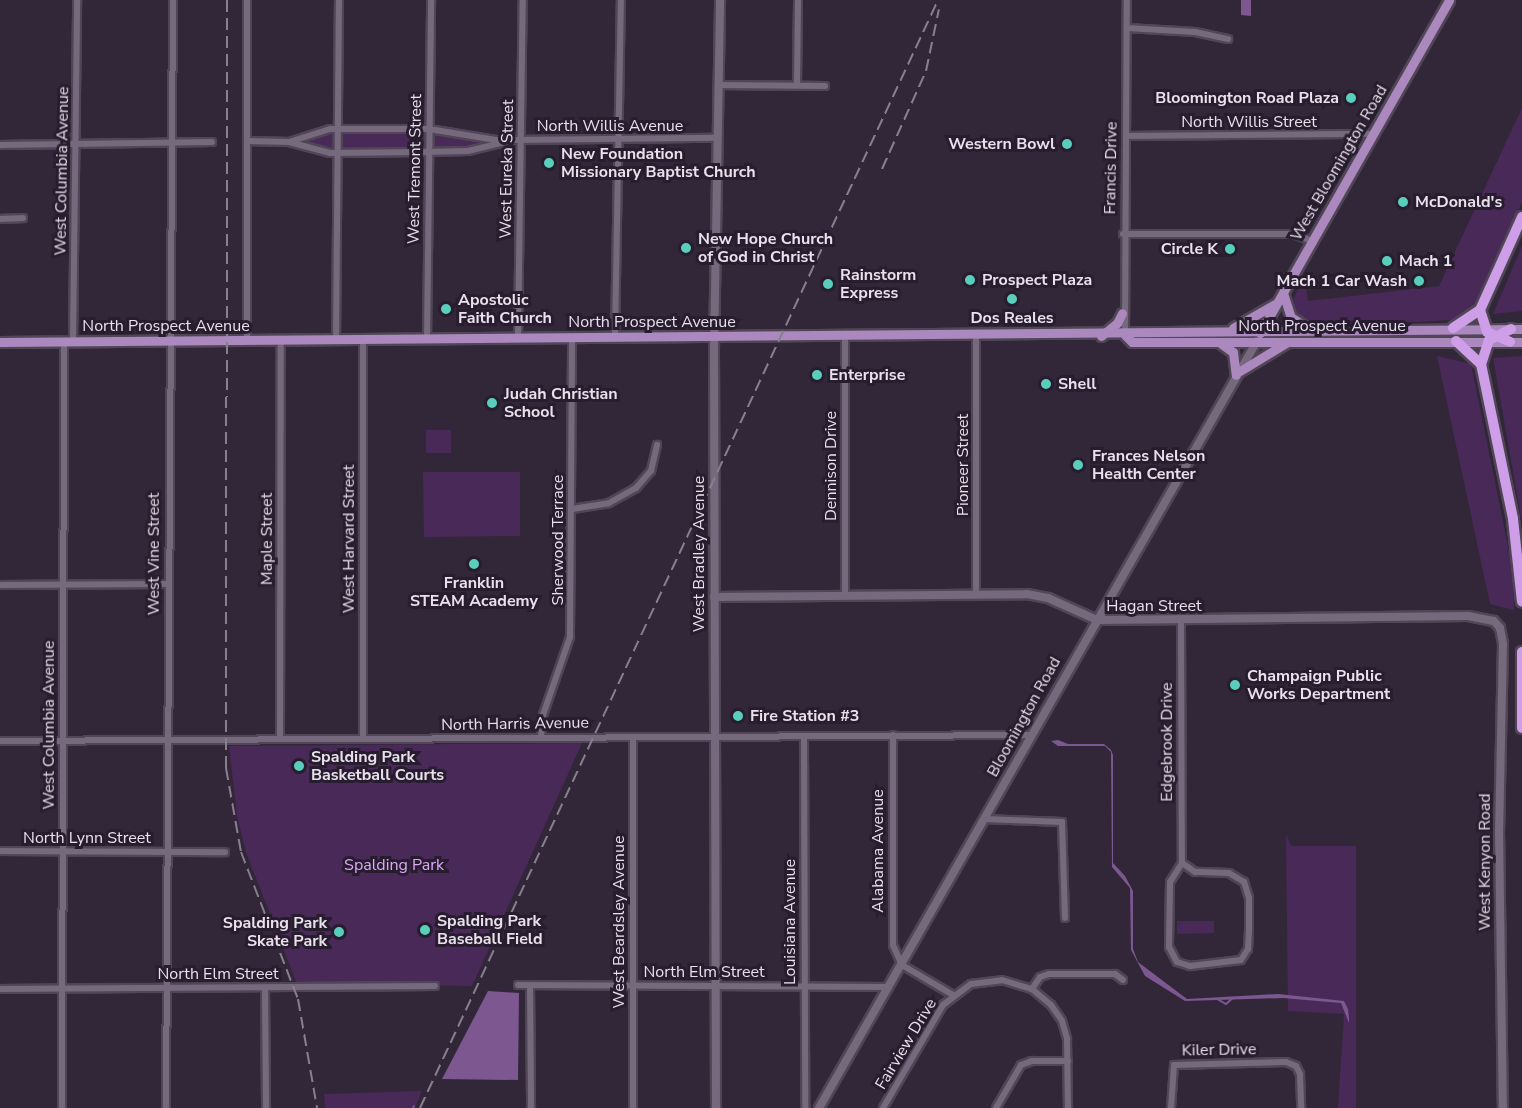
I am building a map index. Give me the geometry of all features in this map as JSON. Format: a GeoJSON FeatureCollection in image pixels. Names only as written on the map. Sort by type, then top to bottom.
{"type":"FeatureCollection","features":[{"type":"Feature","properties":{"kind":"highway"},"geometry":{"type":"LineString","coordinates":[[1453,328],[1480,310],[1522,217]]}},
{"type":"Feature","properties":{"kind":"highway"},"geometry":{"type":"LineString","coordinates":[[1480,310],[1491,339]]}},
{"type":"Feature","properties":{"kind":"highway"},"geometry":{"type":"LineString","coordinates":[[1517,329],[1491,339],[1481,364],[1513,519],[1522,602]]}},
{"type":"Feature","properties":{"kind":"highway"},"geometry":{"type":"LineString","coordinates":[[1491,339],[1510,342]]}},
{"type":"Feature","properties":{"kind":"highway"},"geometry":{"type":"LineString","coordinates":[[1456,342],[1481,364]]}},
{"type":"Feature","properties":{"kind":"highway"},"geometry":{"type":"LineString","coordinates":[[1522,652],[1522,728]]}},
{"type":"Feature","properties":{"kind":"main road","name":"West Bradley Avenue"},"geometry":{"type":"LineString","coordinates":[[716,1108],[714,336],[720,0]]}},
{"type":"Feature","properties":{"kind":"main road","name":"West Bloomington Road"},"geometry":{"type":"LineString","coordinates":[[1257,340],[1449,0]]}},
{"type":"Feature","properties":{"kind":"main road"},"geometry":{"type":"LineString","coordinates":[[1283,293],[1291,316],[1311,330]]}},
{"type":"Feature","properties":{"kind":"main road"},"geometry":{"type":"LineString","coordinates":[[1227,329],[1277,302]]}},
{"type":"Feature","properties":{"kind":"main road"},"geometry":{"type":"LineString","coordinates":[[1101,336],[1117,323],[1122,313]]}},
{"type":"Feature","properties":{"kind":"main road","name":"North Prospect Avenue"},"geometry":{"type":"LineString","coordinates":[[0,342],[714,336],[1101,336],[1125,335],[1131,331],[1227,329],[1517,329]]}},
{"type":"Feature","properties":{"kind":"main road","name":"North Prospect Avenue"},"geometry":{"type":"LineString","coordinates":[[1125,335],[1132,342],[1217,340],[1288,343],[1456,342],[1491,339]]}},
{"type":"Feature","properties":{"kind":"main road"},"geometry":{"type":"LineString","coordinates":[[1217,340],[1233,352],[1238,373],[1288,343]]}},
{"type":"Feature","properties":{"kind":"main road","name":"Bloomington Road"},"geometry":{"type":"LineString","coordinates":[[819,1108],[902,965],[1029,735],[1257,340]]}},
{"type":"Feature","properties":{"kind":"main road"},"geometry":{"type":"LineString","coordinates":[[1510,342],[1522,342]]}},
{"type":"Feature","properties":{"kind":"main road","name":"Hagan Street"},"geometry":{"type":"LineString","coordinates":[[714,597],[1042,596],[1097,620],[1181,621],[1468,616],[1491,620]]}},
{"type":"Feature","properties":{"kind":"main road","name":"West Kenyon Road"},"geometry":{"type":"LineString","coordinates":[[1491,620],[1500,628],[1503,644],[1499,830],[1503,1108]]}},
{"type":"Feature","properties":{"kind":"street","name":"West Columbia Avenue"},"geometry":{"type":"LineString","coordinates":[[62,1108],[63,584],[76,144],[77,0]]}},
{"type":"Feature","properties":{"kind":"street","name":"West Vine Street"},"geometry":{"type":"LineString","coordinates":[[166,1108],[168,341],[173,0]]}},
{"type":"Feature","properties":{"kind":"street"},"geometry":{"type":"LineString","coordinates":[[247,0],[247,340]]}},
{"type":"Feature","properties":{"kind":"street"},"geometry":{"type":"LineString","coordinates":[[336,339],[339,0]]}},
{"type":"Feature","properties":{"kind":"street","name":"West Tremont Street"},"geometry":{"type":"LineString","coordinates":[[427,339],[431,0]]}},
{"type":"Feature","properties":{"kind":"street","name":"West Eureka Street"},"geometry":{"type":"LineString","coordinates":[[518,338],[523,0]]}},
{"type":"Feature","properties":{"kind":"street"},"geometry":{"type":"LineString","coordinates":[[615,337],[621,0]]}},
{"type":"Feature","properties":{"kind":"street"},"geometry":{"type":"LineString","coordinates":[[797,84],[798,0]]}},
{"type":"Feature","properties":{"kind":"street","name":"Francis Drive"},"geometry":{"type":"LineString","coordinates":[[1125,335],[1122,313],[1127,0]]}},
{"type":"Feature","properties":{"kind":"street"},"geometry":{"type":"LineString","coordinates":[[1127,28],[1195,32],[1228,39]]}},
{"type":"Feature","properties":{"kind":"street"},"geometry":{"type":"LineString","coordinates":[[718,85],[825,86]]}},
{"type":"Feature","properties":{"kind":"street","name":"North Willis Avenue"},"geometry":{"type":"LineString","coordinates":[[289,142],[338,129],[429,129],[502,141]]}},
{"type":"Feature","properties":{"kind":"street","name":"North Willis Street"},"geometry":{"type":"LineString","coordinates":[[1126,136],[1372,134]]}},
{"type":"Feature","properties":{"kind":"street","name":"North Willis Avenue"},"geometry":{"type":"LineString","coordinates":[[247,141],[289,142],[338,153],[468,150],[502,141],[521,140],[717,138]]}},
{"type":"Feature","properties":{"kind":"street"},"geometry":{"type":"LineString","coordinates":[[0,145],[212,142]]}},
{"type":"Feature","properties":{"kind":"street"},"geometry":{"type":"LineString","coordinates":[[0,219],[23,218]]}},
{"type":"Feature","properties":{"kind":"street"},"geometry":{"type":"LineString","coordinates":[[1123,234],[1293,234],[1312,241]]}},
{"type":"Feature","properties":{"kind":"street","name":"Dennison Drive"},"geometry":{"type":"LineString","coordinates":[[845,336],[845,596]]}},
{"type":"Feature","properties":{"kind":"street","name":"Pioneer Street"},"geometry":{"type":"LineString","coordinates":[[976,336],[976,595]]}},
{"type":"Feature","properties":{"kind":"street","name":"Sherwood Terrace"},"geometry":{"type":"LineString","coordinates":[[540,737],[543,715],[570,637],[572,337]]}},
{"type":"Feature","properties":{"kind":"street","name":"West Harvard Street"},"geometry":{"type":"LineString","coordinates":[[363,339],[363,739]]}},
{"type":"Feature","properties":{"kind":"street","name":"Maple Street"},"geometry":{"type":"LineString","coordinates":[[280,739],[281,340]]}},
{"type":"Feature","properties":{"kind":"street"},"geometry":{"type":"LineString","coordinates":[[572,509],[609,503],[636,488],[651,471],[657,445]]}},
{"type":"Feature","properties":{"kind":"street"},"geometry":{"type":"LineString","coordinates":[[0,585],[167,584]]}},
{"type":"Feature","properties":{"kind":"street","name":"Edgebrook Drive"},"geometry":{"type":"LineString","coordinates":[[1181,621],[1182,863],[1170,882],[1169,947],[1173,957],[1190,966],[1228,965],[1241,960],[1248,949],[1250,932],[1249,898],[1244,882],[1229,873],[1195,872],[1182,863]]}},
{"type":"Feature","properties":{"kind":"street","name":"Alabama Avenue"},"geometry":{"type":"LineString","coordinates":[[893,735],[891,935],[902,965]]}},
{"type":"Feature","properties":{"kind":"street","name":"North Harris Avenue"},"geometry":{"type":"LineString","coordinates":[[0,741],[1029,735]]}},
{"type":"Feature","properties":{"kind":"street","name":"West Beardsley Avenue"},"geometry":{"type":"LineString","coordinates":[[633,736],[633,1108]]}},
{"type":"Feature","properties":{"kind":"street","name":"Louisiana Avenue"},"geometry":{"type":"LineString","coordinates":[[804,736],[806,1108]]}},
{"type":"Feature","properties":{"kind":"street"},"geometry":{"type":"LineString","coordinates":[[984,819],[1062,822],[1065,918]]}},
{"type":"Feature","properties":{"kind":"street","name":"North Lynn Street"},"geometry":{"type":"LineString","coordinates":[[0,851],[225,852]]}},
{"type":"Feature","properties":{"kind":"street"},"geometry":{"type":"LineString","coordinates":[[902,965],[953,995],[991,980],[1012,981],[1032,989],[1051,1005],[1062,1021],[1068,1061],[1068,1108]]}},
{"type":"Feature","properties":{"kind":"street"},"geometry":{"type":"LineString","coordinates":[[1032,989],[1040,977],[1049,974],[1115,974],[1123,980]]}},
{"type":"Feature","properties":{"kind":"street","name":"North Elm Street"},"geometry":{"type":"LineString","coordinates":[[518,985],[889,987]]}},
{"type":"Feature","properties":{"kind":"street"},"geometry":{"type":"LineString","coordinates":[[530,985],[531,1108]]}},
{"type":"Feature","properties":{"kind":"street","name":"North Elm Street"},"geometry":{"type":"LineString","coordinates":[[0,988],[435,986]]}},
{"type":"Feature","properties":{"kind":"street"},"geometry":{"type":"LineString","coordinates":[[266,988],[266,1108]]}},
{"type":"Feature","properties":{"kind":"street","name":"Fairview Drive"},"geometry":{"type":"LineString","coordinates":[[883,1108],[938,1012],[953,995]]}},
{"type":"Feature","properties":{"kind":"street"},"geometry":{"type":"LineString","coordinates":[[996,1108],[1021,1065],[1068,1061]]}},
{"type":"Feature","properties":{"kind":"street","name":"Kiler Drive"},"geometry":{"type":"LineString","coordinates":[[1171,1108],[1173,1065],[1286,1062],[1298,1068],[1300,1108]]}},
{"type":"Feature","properties":{"kind":"green space"},"geometry":{"type":"Polygon","coordinates":[[[1522,108],[1522,202],[1473,310],[1462,319],[1419,322],[1304,320],[1295,316],[1290,308],[1301,281],[1305,283],[1308,301],[1439,286],[1522,108]]]}},
{"type":"Feature","properties":{"kind":"green space"},"geometry":{"type":"Polygon","coordinates":[[[443,132],[483,142],[453,149],[349,151],[302,142],[326,133],[443,132]]]}},
{"type":"Feature","properties":{"kind":"green space"},"geometry":{"type":"Polygon","coordinates":[[[1522,246],[1522,311],[1493,314],[1522,246]]]}},
{"type":"Feature","properties":{"kind":"green space"},"geometry":{"type":"Polygon","coordinates":[[[1437,356],[1471,364],[1513,571],[1514,610],[1490,604],[1437,356]]]}},
{"type":"Feature","properties":{"kind":"green space"},"geometry":{"type":"Polygon","coordinates":[[[1522,356],[1522,523],[1493,358],[1522,356]]]}},
{"type":"Feature","properties":{"kind":"green space"},"geometry":{"type":"Polygon","coordinates":[[[426,430],[451,430],[451,453],[426,453],[426,430]]]}},
{"type":"Feature","properties":{"kind":"green space"},"geometry":{"type":"Polygon","coordinates":[[[423,472],[520,472],[520,536],[424,537],[423,472]]]}},
{"type":"Feature","properties":{"kind":"green space","name":"Spalding Park"},"geometry":{"type":"Polygon","coordinates":[[[582,743],[472,986],[297,984],[246,852],[237,816],[229,746],[582,743]]]}},
{"type":"Feature","properties":{"kind":"green space"},"geometry":{"type":"Polygon","coordinates":[[[1286,834],[1291,846],[1356,846],[1356,1108],[1338,1108],[1344,1014],[1288,1011],[1286,834]]]}},
{"type":"Feature","properties":{"kind":"green space"},"geometry":{"type":"Polygon","coordinates":[[[1177,921],[1214,921],[1214,933],[1177,934],[1177,921]]]}},
{"type":"Feature","properties":{"kind":"green space"},"geometry":{"type":"Polygon","coordinates":[[[422,1091],[415,1108],[325,1108],[324,1094],[422,1091]]]}},
{"type":"Feature","properties":{"kind":"shaded area"},"geometry":{"type":"Polygon","coordinates":[[[1241,0],[1251,0],[1251,16],[1241,15],[1241,0]]]}},
{"type":"Feature","properties":{"kind":"shaded area"},"geometry":{"type":"Polygon","coordinates":[[[1058,740],[1068,744],[1104,744],[1111,750],[1113,755],[1113,863],[1125,876],[1133,891],[1133,949],[1138,962],[1187,999],[1278,994],[1344,1001],[1349,1018],[1350,1108],[1349,1023],[1341,1003],[1283,998],[1185,1001],[1145,976],[1131,950],[1130,888],[1112,867],[1111,752],[1105,746],[1058,746],[1051,741],[1058,740]]]}},
{"type":"Feature","properties":{"kind":"shaded area"},"geometry":{"type":"Polygon","coordinates":[[[488,991],[519,993],[518,1080],[442,1079],[488,991]]]}},
{"type":"Feature","properties":{"kind":"waterway"},"geometry":{"type":"LineString","coordinates":[[1217,999],[1226,1004],[1233,998]]}},
{"type":"Feature","properties":{"kind":"railway"},"geometry":{"type":"LineString","coordinates":[[227,0],[226,768],[241,852],[298,999],[317,1108]]}},
{"type":"Feature","properties":{"kind":"railway"},"geometry":{"type":"LineString","coordinates":[[420,1108],[938,0]]}},
{"type":"Feature","properties":{"kind":"railway"},"geometry":{"type":"LineString","coordinates":[[882,169],[926,71],[939,9]]}},
{"type":"Feature","properties":{"kind":"place","name":"Bloomington Road Plaza"},"geometry":{"type":"Point","coordinates":[1351,98]}},
{"type":"Feature","properties":{"kind":"place","name":"Western Bowl"},"geometry":{"type":"Point","coordinates":[1067,144]}},
{"type":"Feature","properties":{"kind":"place","name":"New Foundation Missionary Baptist Church"},"geometry":{"type":"Point","coordinates":[549,163]}},
{"type":"Feature","properties":{"kind":"place","name":"McDonald's"},"geometry":{"type":"Point","coordinates":[1403,202]}},
{"type":"Feature","properties":{"kind":"place","name":"New Hope Church of God in Christ"},"geometry":{"type":"Point","coordinates":[686,248]}},
{"type":"Feature","properties":{"kind":"place","name":"Circle K"},"geometry":{"type":"Point","coordinates":[1230,249]}},
{"type":"Feature","properties":{"kind":"place","name":"Mach 1"},"geometry":{"type":"Point","coordinates":[1387,261]}},
{"type":"Feature","properties":{"kind":"place","name":"Prospect Plaza"},"geometry":{"type":"Point","coordinates":[970,280]}},
{"type":"Feature","properties":{"kind":"place","name":"Mach 1 Car Wash"},"geometry":{"type":"Point","coordinates":[1419,281]}},
{"type":"Feature","properties":{"kind":"place","name":"Rainstorm Express"},"geometry":{"type":"Point","coordinates":[828,284]}},
{"type":"Feature","properties":{"kind":"place","name":"Dos Reales"},"geometry":{"type":"Point","coordinates":[1012,299]}},
{"type":"Feature","properties":{"kind":"place","name":"Apostolic Faith Church"},"geometry":{"type":"Point","coordinates":[446,309]}},
{"type":"Feature","properties":{"kind":"place","name":"Enterprise"},"geometry":{"type":"Point","coordinates":[817,375]}},
{"type":"Feature","properties":{"kind":"place","name":"Shell"},"geometry":{"type":"Point","coordinates":[1046,384]}},
{"type":"Feature","properties":{"kind":"place","name":"Judah Christian School"},"geometry":{"type":"Point","coordinates":[492,403]}},
{"type":"Feature","properties":{"kind":"place","name":"Frances Nelson Health Center"},"geometry":{"type":"Point","coordinates":[1078,465]}},
{"type":"Feature","properties":{"kind":"place","name":"Franklin STEAM Academy"},"geometry":{"type":"Point","coordinates":[474,564]}},
{"type":"Feature","properties":{"kind":"place","name":"Champaign Public Works Department"},"geometry":{"type":"Point","coordinates":[1235,685]}},
{"type":"Feature","properties":{"kind":"place","name":"Fire Station #3"},"geometry":{"type":"Point","coordinates":[738,716]}},
{"type":"Feature","properties":{"kind":"place","name":"Spalding Park Basketball Courts"},"geometry":{"type":"Point","coordinates":[299,766]}},
{"type":"Feature","properties":{"kind":"place","name":"Spalding Park Baseball Field"},"geometry":{"type":"Point","coordinates":[425,930]}},
{"type":"Feature","properties":{"kind":"place","name":"Spalding Park Skate Park"},"geometry":{"type":"Point","coordinates":[339,932]}}]}
